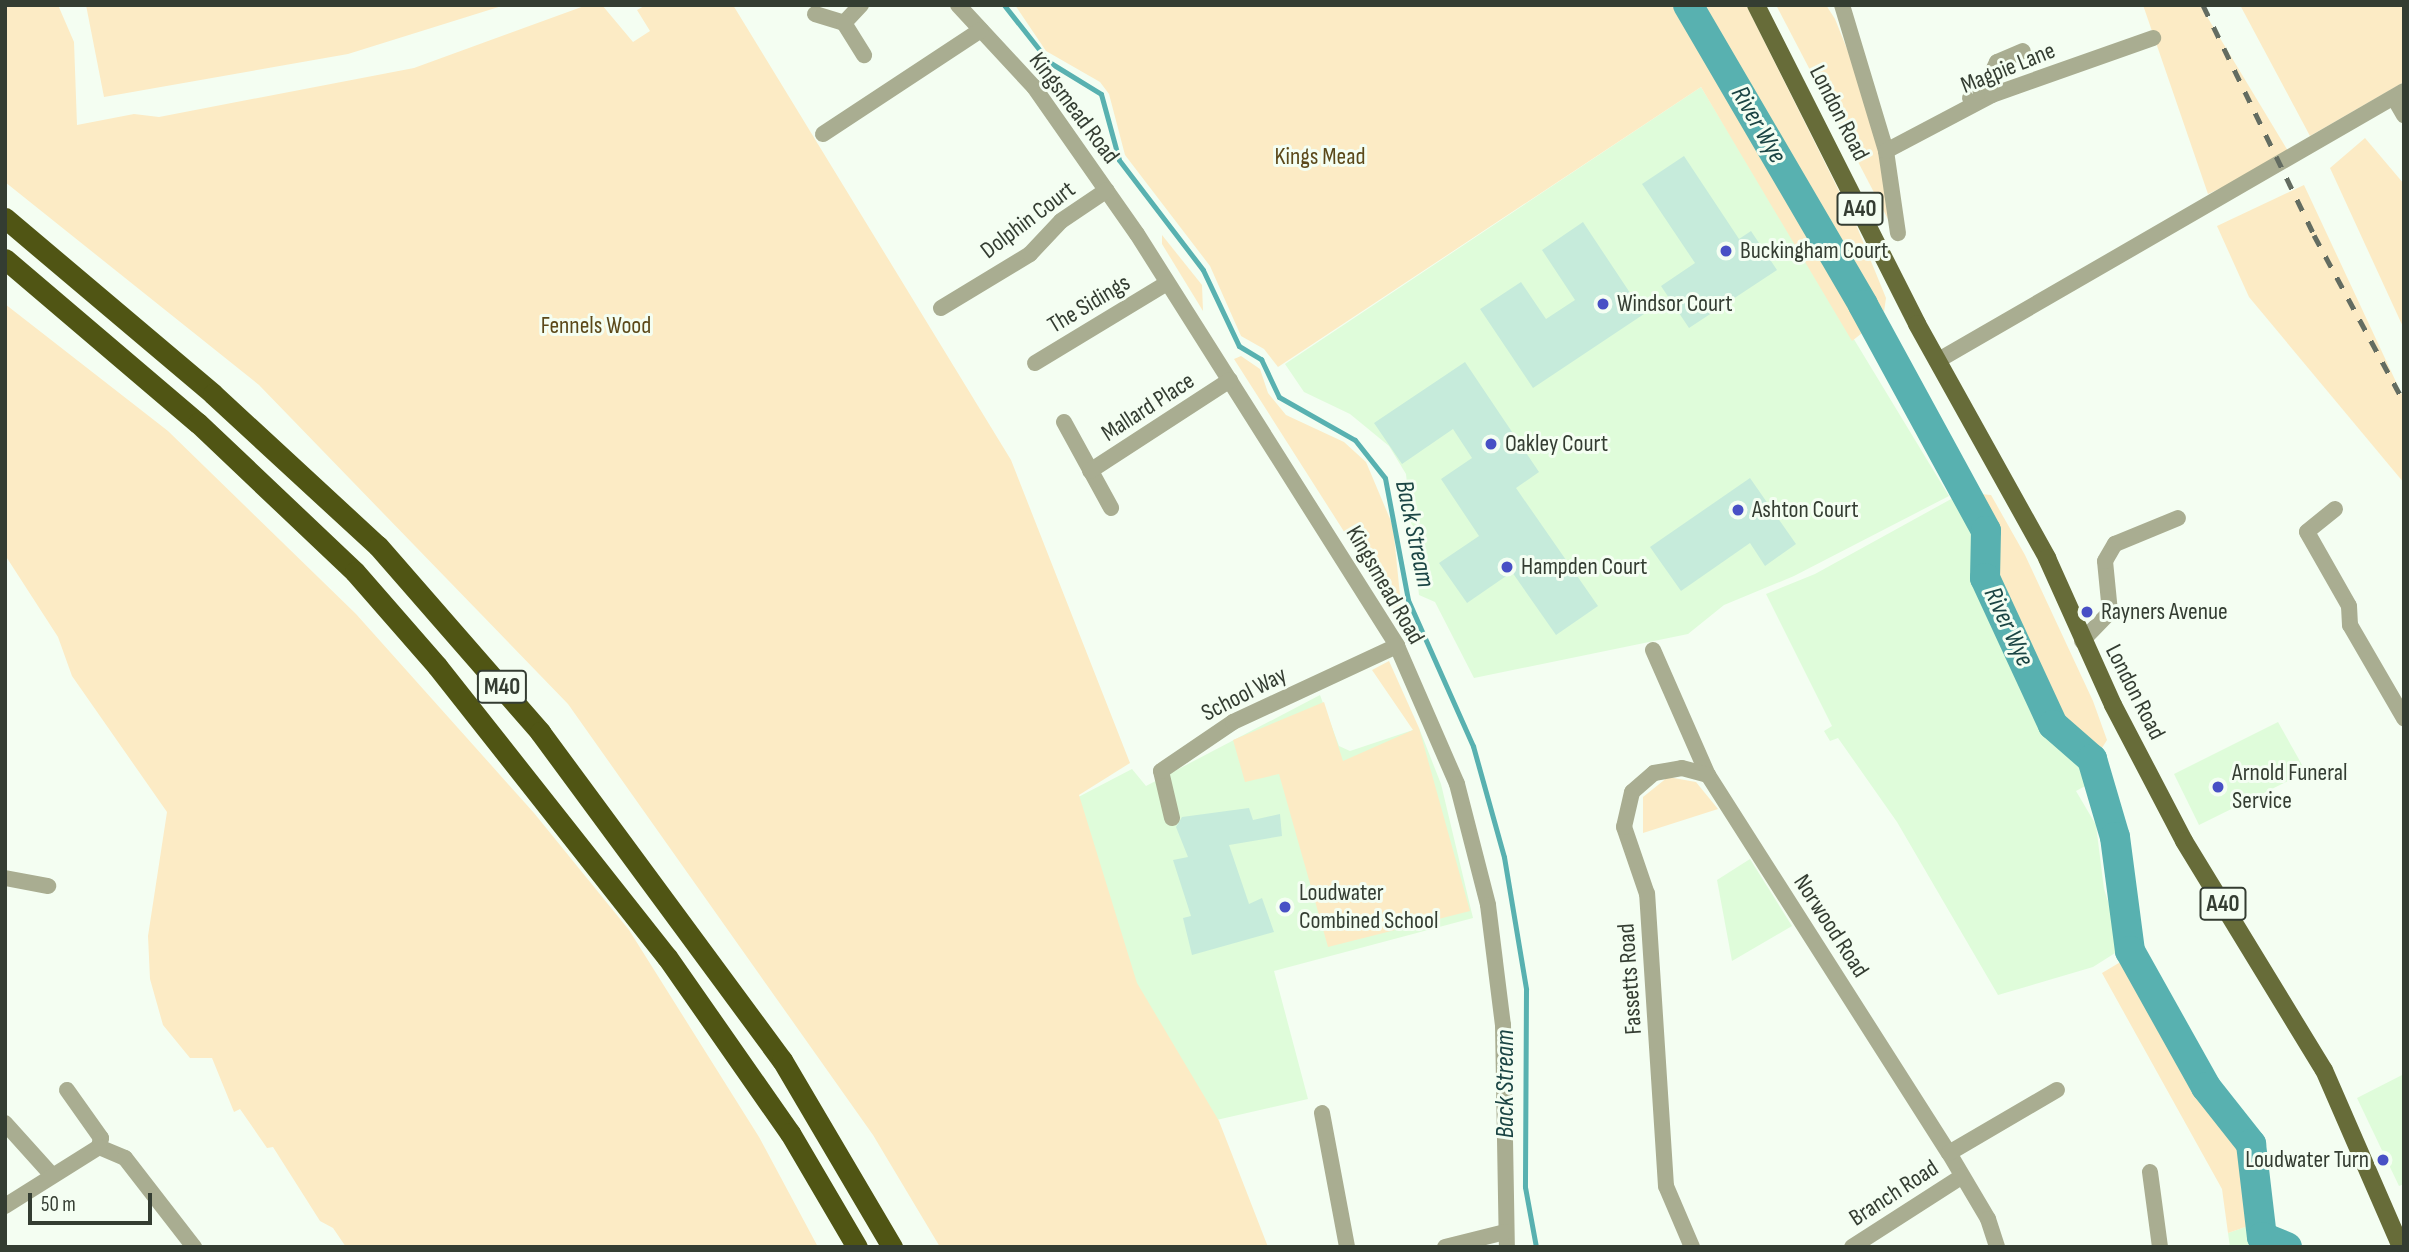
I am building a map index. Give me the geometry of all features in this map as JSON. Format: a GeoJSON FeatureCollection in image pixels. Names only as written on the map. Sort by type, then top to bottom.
{"type":"FeatureCollection","features":[{"type":"Feature","properties":{"kind":"highway","name":"M40"},"geometry":{"type":"LineString","coordinates":[[5,218],[212,394],[378,547],[541,732],[782,1060],[892,1247]]}},
{"type":"Feature","properties":{"kind":"highway","name":"M40"},"geometry":{"type":"LineString","coordinates":[[5,259],[198,423],[355,572],[437,666],[667,957],[790,1133],[857,1247]]}},
{"type":"Feature","properties":{"kind":"main road","name":"London Road"},"geometry":{"type":"LineString","coordinates":[[1756,5],[1937,361],[2047,558],[2082,641],[2184,841],[2324,1070],[2401,1247]]}},
{"type":"Feature","properties":{"kind":"street"},"geometry":{"type":"LineString","coordinates":[[844,23],[861,5]]}},
{"type":"Feature","properties":{"kind":"street","name":"Kingsmead Road"},"geometry":{"type":"LineString","coordinates":[[958,5],[1034,87],[1107,190],[1397,646],[1457,784],[1488,905],[1503,1025],[1506,1240]]}},
{"type":"Feature","properties":{"kind":"street","name":"London Road"},"geometry":{"type":"LineString","coordinates":[[1842,5],[1884,147],[1898,233]]}},
{"type":"Feature","properties":{"kind":"street"},"geometry":{"type":"LineString","coordinates":[[815,14],[844,23],[864,55]]}},
{"type":"Feature","properties":{"kind":"street"},"geometry":{"type":"LineString","coordinates":[[823,134],[981,30]]}},
{"type":"Feature","properties":{"kind":"street","name":"Magpie Lane"},"geometry":{"type":"LineString","coordinates":[[1884,147],[1992,96],[2153,38]]}},
{"type":"Feature","properties":{"kind":"street"},"geometry":{"type":"LineString","coordinates":[[1884,147],[1984,90],[1997,62],[2023,51]]}},
{"type":"Feature","properties":{"kind":"street"},"geometry":{"type":"LineString","coordinates":[[1937,361],[2399,94],[2404,115]]}},
{"type":"Feature","properties":{"kind":"street","name":"Dolphin Court"},"geometry":{"type":"LineString","coordinates":[[941,308],[1030,254],[1061,221],[1107,190]]}},
{"type":"Feature","properties":{"kind":"street","name":"The Sidings"},"geometry":{"type":"LineString","coordinates":[[1035,363],[1167,283]]}},
{"type":"Feature","properties":{"kind":"street","name":"Mallard Place"},"geometry":{"type":"LineString","coordinates":[[1090,471],[1230,380]]}},
{"type":"Feature","properties":{"kind":"street","name":"Mallard Place"},"geometry":{"type":"LineString","coordinates":[[1064,422],[1111,508]]}},
{"type":"Feature","properties":{"kind":"street"},"geometry":{"type":"LineString","coordinates":[[2335,509],[2306,532],[2349,606],[2350,625],[2404,718]]}},
{"type":"Feature","properties":{"kind":"street"},"geometry":{"type":"LineString","coordinates":[[2082,641],[2110,612],[2105,561],[2115,544],[2178,518]]}},
{"type":"Feature","properties":{"kind":"street","name":"School Way"},"geometry":{"type":"LineString","coordinates":[[1172,818],[1161,771],[1233,722],[1397,646]]}},
{"type":"Feature","properties":{"kind":"street","name":"Norwood Road"},"geometry":{"type":"LineString","coordinates":[[1653,650],[1708,775],[1949,1153],[1988,1219],[1997,1247]]}},
{"type":"Feature","properties":{"kind":"street","name":"Fassetts Road"},"geometry":{"type":"LineString","coordinates":[[1692,1247],[1666,1186],[1647,894],[1625,827],[1632,792],[1654,773],[1682,768],[1708,775]]}},
{"type":"Feature","properties":{"kind":"street"},"geometry":{"type":"LineString","coordinates":[[5,878],[48,886]]}},
{"type":"Feature","properties":{"kind":"street"},"geometry":{"type":"LineString","coordinates":[[5,1206],[51,1174],[99,1146],[101,1138],[67,1090]]}},
{"type":"Feature","properties":{"kind":"street"},"geometry":{"type":"LineString","coordinates":[[1949,1153],[2057,1090]]}},
{"type":"Feature","properties":{"kind":"street"},"geometry":{"type":"LineString","coordinates":[[1322,1113],[1346,1247]]}},
{"type":"Feature","properties":{"kind":"street"},"geometry":{"type":"LineString","coordinates":[[5,1123],[51,1174]]}},
{"type":"Feature","properties":{"kind":"street"},"geometry":{"type":"LineString","coordinates":[[99,1146],[125,1158],[194,1247]]}},
{"type":"Feature","properties":{"kind":"street"},"geometry":{"type":"LineString","coordinates":[[2150,1172],[2160,1247]]}},
{"type":"Feature","properties":{"kind":"street","name":"Branch Road"},"geometry":{"type":"LineString","coordinates":[[1852,1247],[1961,1177]]}},
{"type":"Feature","properties":{"kind":"street"},"geometry":{"type":"LineString","coordinates":[[1445,1247],[1506,1240]]}},
{"type":"Feature","properties":{"kind":"shaded area"},"geometry":{"type":"Polygon","coordinates":[[[1701,87],[1949,496],[1794,576],[1724,605],[1688,634],[1474,678],[1435,602],[1419,595],[1406,474],[1389,446],[1350,414],[1304,392],[1285,364],[1701,87]]]}},
{"type":"Feature","properties":{"kind":"shaded area"},"geometry":{"type":"Polygon","coordinates":[[[1962,493],[1980,531],[1977,562],[1992,602],[2049,716],[2096,757],[2104,776],[2076,791],[2096,825],[2104,889],[2123,948],[2093,967],[1998,995],[1897,822],[1838,738],[1830,741],[1824,731],[1832,726],[1766,594],[1815,574],[1962,493]]]}},
{"type":"Feature","properties":{"kind":"shaded area","name":"Loudwater Combined School"},"geometry":{"type":"Polygon","coordinates":[[[1320,695],[1339,746],[1350,751],[1419,728],[1441,784],[1473,918],[1274,971],[1308,1099],[1151,1135],[1063,805],[1132,769],[1146,786],[1320,695]]]}},
{"type":"Feature","properties":{"kind":"shaded area"},"geometry":{"type":"Polygon","coordinates":[[[2278,722],[2306,772],[2199,825],[2174,774],[2278,722]]]}},
{"type":"Feature","properties":{"kind":"shaded area"},"geometry":{"type":"Polygon","coordinates":[[[1750,859],[1792,926],[1732,961],[1717,880],[1750,859]]]}},
{"type":"Feature","properties":{"kind":"shaded area"},"geometry":{"type":"Polygon","coordinates":[[[2404,1074],[2404,1184],[2399,1186],[2357,1098],[2404,1074]]]}},
{"type":"Feature","properties":{"kind":"shaded area"},"geometry":{"type":"Polygon","coordinates":[[[2254,1224],[2266,1237],[2289,1247],[2230,1247],[2228,1233],[2254,1224]]]}},
{"type":"Feature","properties":{"kind":"green space","name":"Fennels Wood"},"geometry":{"type":"Polygon","coordinates":[[[5,5],[58,5],[74,42],[77,125],[134,114],[159,117],[414,68],[587,5],[602,5],[633,42],[650,31],[637,10],[646,5],[733,5],[1011,460],[1130,763],[1079,795],[1137,983],[1219,1121],[1268,1247],[940,1247],[873,1135],[568,704],[259,385],[5,182],[5,5]]]}},
{"type":"Feature","properties":{"kind":"green space"},"geometry":{"type":"Polygon","coordinates":[[[86,5],[505,5],[348,54],[104,97],[86,5]]]}},
{"type":"Feature","properties":{"kind":"green space","name":"Kings Mead"},"geometry":{"type":"Polygon","coordinates":[[[1015,5],[1682,5],[1871,326],[1852,341],[1701,87],[1278,367],[1264,349],[1241,336],[1210,266],[1125,155],[1109,94],[1100,82],[1046,51],[1015,5]]]}},
{"type":"Feature","properties":{"kind":"green space"},"geometry":{"type":"Polygon","coordinates":[[[1702,5],[1746,5],[1857,227],[1886,298],[1884,312],[1702,5]]]}},
{"type":"Feature","properties":{"kind":"green space"},"geometry":{"type":"Polygon","coordinates":[[[1776,5],[1826,5],[1835,19],[1871,109],[1891,225],[1776,5]]]}},
{"type":"Feature","properties":{"kind":"green space"},"geometry":{"type":"Polygon","coordinates":[[[2143,5],[2200,5],[2291,156],[2208,194],[2143,5]]]}},
{"type":"Feature","properties":{"kind":"green space"},"geometry":{"type":"Polygon","coordinates":[[[2240,5],[2404,5],[2404,82],[2310,136],[2240,5]]]}},
{"type":"Feature","properties":{"kind":"green space"},"geometry":{"type":"Polygon","coordinates":[[[2365,138],[2404,184],[2404,329],[2330,168],[2365,138]]]}},
{"type":"Feature","properties":{"kind":"green space"},"geometry":{"type":"Polygon","coordinates":[[[2304,185],[2404,399],[2404,483],[2249,297],[2217,226],[2304,185]]]}},
{"type":"Feature","properties":{"kind":"green space"},"geometry":{"type":"Polygon","coordinates":[[[1162,235],[1202,285],[1203,311],[1162,244],[1162,235]]]}},
{"type":"Feature","properties":{"kind":"green space"},"geometry":{"type":"Polygon","coordinates":[[[5,304],[168,431],[356,614],[534,813],[629,930],[759,1137],[818,1247],[346,1247],[333,1228],[320,1221],[273,1147],[267,1148],[240,1109],[234,1112],[212,1058],[190,1058],[163,1025],[150,979],[148,936],[167,812],[72,676],[58,637],[5,555],[5,304]]]}},
{"type":"Feature","properties":{"kind":"green space"},"geometry":{"type":"Polygon","coordinates":[[[1241,356],[1260,369],[1268,393],[1286,415],[1344,442],[1366,462],[1393,526],[1401,605],[1394,610],[1234,359],[1241,356]]]}},
{"type":"Feature","properties":{"kind":"green space"},"geometry":{"type":"Polygon","coordinates":[[[1980,494],[1991,495],[2025,555],[2093,701],[2107,740],[2102,748],[2059,712],[1991,565],[1988,552],[1996,530],[1980,494]]]}},
{"type":"Feature","properties":{"kind":"green space"},"geometry":{"type":"Polygon","coordinates":[[[1389,661],[1419,728],[1470,911],[1328,947],[1279,774],[1245,782],[1233,740],[1324,702],[1343,761],[1413,730],[1372,670],[1389,661]]]}},
{"type":"Feature","properties":{"kind":"green space"},"geometry":{"type":"Polygon","coordinates":[[[1668,777],[1696,782],[1718,809],[1643,833],[1643,797],[1668,777]]]}},
{"type":"Feature","properties":{"kind":"green space"},"geometry":{"type":"Polygon","coordinates":[[[2139,951],[2196,1079],[2221,1104],[2241,1114],[2255,1135],[2254,1224],[2228,1233],[2222,1189],[2102,973],[2139,951]]]}},
{"type":"Feature","properties":{"kind":"building","name":"Buckingham Court"},"geometry":{"type":"Polygon","coordinates":[[[1684,156],[1739,239],[1751,231],[1777,270],[1689,328],[1661,286],[1695,263],[1642,184],[1684,156]]]}},
{"type":"Feature","properties":{"kind":"building","name":"Windsor Court"},"geometry":{"type":"Polygon","coordinates":[[[1583,222],[1644,314],[1533,388],[1480,309],[1521,282],[1546,319],[1575,300],[1542,250],[1583,222]]]}},
{"type":"Feature","properties":{"kind":"building"},"geometry":{"type":"Polygon","coordinates":[[[1465,362],[1539,472],[1516,488],[1598,606],[1556,635],[1512,572],[1467,603],[1439,563],[1479,536],[1441,479],[1472,458],[1453,429],[1402,464],[1374,423],[1465,362]]]}},
{"type":"Feature","properties":{"kind":"building","name":"Ashton Court"},"geometry":{"type":"Polygon","coordinates":[[[1750,478],[1796,544],[1765,566],[1750,543],[1681,591],[1650,547],[1750,478]]]}},
{"type":"Feature","properties":{"kind":"building","name":"Loudwater Combined School"},"geometry":{"type":"Polygon","coordinates":[[[1249,808],[1253,820],[1280,814],[1282,836],[1229,845],[1249,904],[1262,898],[1274,932],[1192,955],[1183,918],[1191,916],[1173,860],[1188,857],[1176,827],[1182,817],[1249,808]]]}},
{"type":"Feature","properties":{"kind":"waterway","name":"Back Stream"},"geometry":{"type":"LineString","coordinates":[[1004,5],[1049,62],[1101,94],[1119,160],[1203,270],[1239,346],[1261,359],[1279,397],[1355,440],[1385,478],[1408,600],[1473,746],[1504,857],[1526,989],[1525,1187],[1536,1247]]}},
{"type":"Feature","properties":{"kind":"waterway","name":"River Wye"},"geometry":{"type":"LineString","coordinates":[[1688,5],[1863,305],[1986,531],[1985,578],[2053,725],[2092,759],[2115,837],[2130,951],[2206,1087],[2251,1144],[2262,1237],[2287,1247]]}},
{"type":"Feature","properties":{"kind":"railway"},"geometry":{"type":"LineString","coordinates":[[2203,5],[2314,235],[2404,402]]}},
{"type":"Feature","properties":{"kind":"place","name":"Buckingham Court"},"geometry":{"type":"Point","coordinates":[1726,251]}},
{"type":"Feature","properties":{"kind":"place","name":"Windsor Court"},"geometry":{"type":"Point","coordinates":[1603,304]}},
{"type":"Feature","properties":{"kind":"place","name":"Oakley Court"},"geometry":{"type":"Point","coordinates":[1491,444]}},
{"type":"Feature","properties":{"kind":"place","name":"Ashton Court"},"geometry":{"type":"Point","coordinates":[1738,510]}},
{"type":"Feature","properties":{"kind":"place","name":"Hampden Court"},"geometry":{"type":"Point","coordinates":[1507,567]}},
{"type":"Feature","properties":{"kind":"place","name":"Rayners Avenue"},"geometry":{"type":"Point","coordinates":[2087,612]}},
{"type":"Feature","properties":{"kind":"place","name":"Arnold Funeral Service"},"geometry":{"type":"Point","coordinates":[2218,787]}},
{"type":"Feature","properties":{"kind":"place","name":"Loudwater Combined School"},"geometry":{"type":"Point","coordinates":[1285,907]}},
{"type":"Feature","properties":{"kind":"place","name":"Loudwater Turn"},"geometry":{"type":"Point","coordinates":[2383,1160]}}]}
